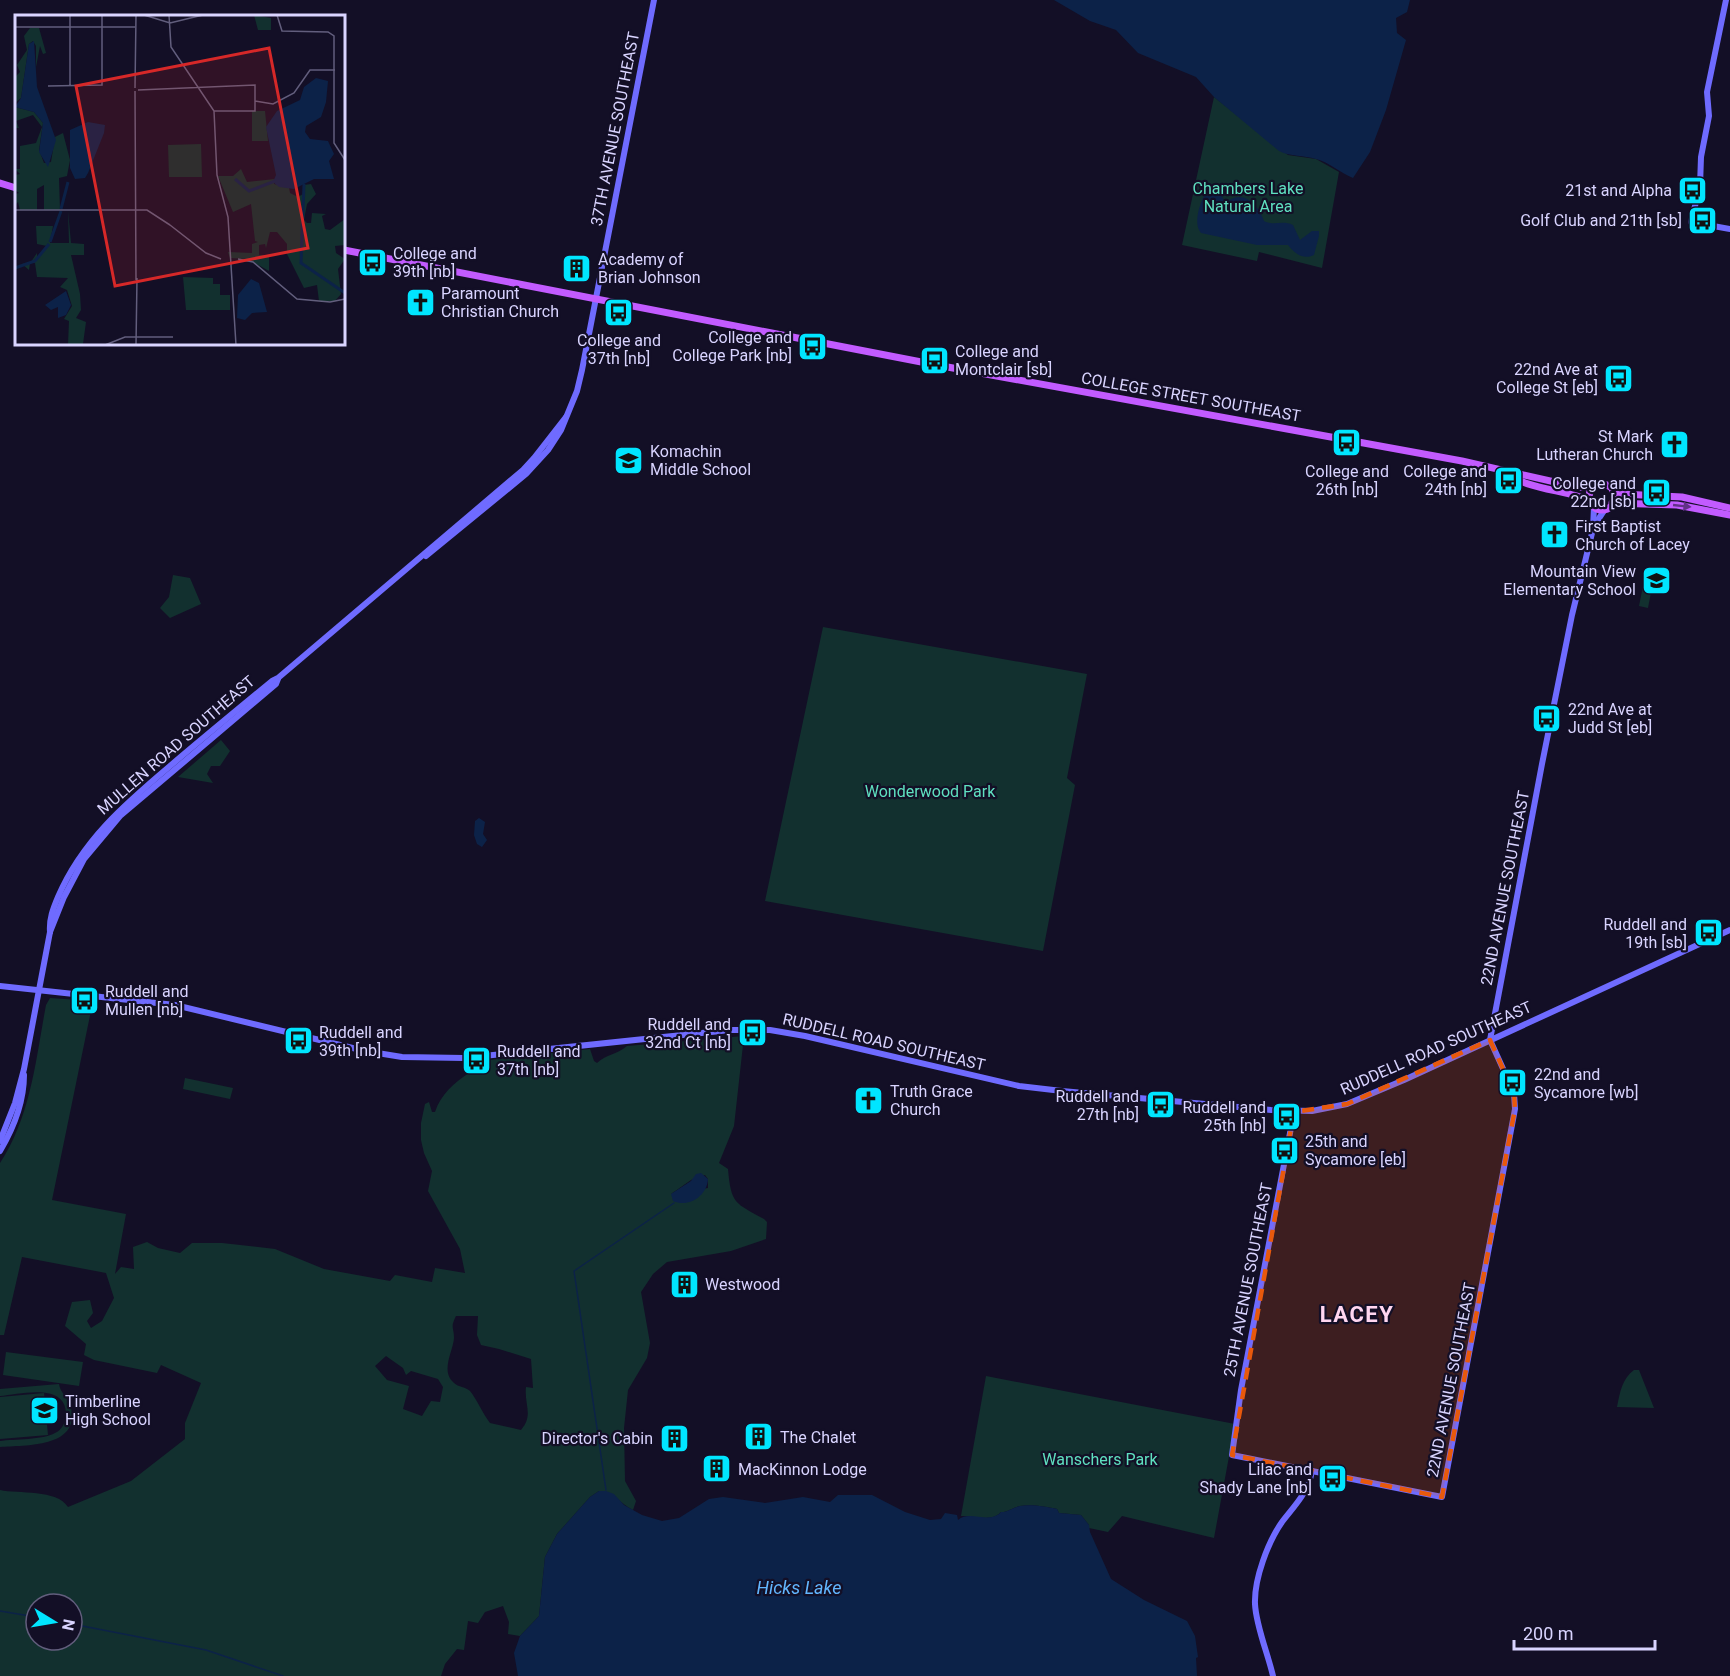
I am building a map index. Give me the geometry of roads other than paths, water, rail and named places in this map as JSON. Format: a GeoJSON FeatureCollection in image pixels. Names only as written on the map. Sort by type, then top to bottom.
{"type":"FeatureCollection","features":[{"type":"Feature","properties":{"kind":"main road"},"geometry":{"type":"LineString","coordinates":[[0,183],[14,186]]}},
{"type":"Feature","properties":{"kind":"main road","name":"COLLEGE STREET SOUTHEAST"},"geometry":{"type":"LineString","coordinates":[[345,250],[942,366],[1450,459],[1503,471],[1514,471],[1558,483],[1593,488]]}},
{"type":"Feature","properties":{"kind":"main road","name":"COLLEGE STREET SOUTHEAST"},"geometry":{"type":"LineString","coordinates":[[1503,471],[1513,479],[1575,494],[1589,500]]}},
{"type":"Feature","properties":{"kind":"main road"},"geometry":{"type":"LineString","coordinates":[[1613,491],[1612,503],[1605,509],[1594,507],[1589,500],[1593,488],[1602,484],[1622,494],[1682,496],[1730,508]]}},
{"type":"Feature","properties":{"kind":"main road"},"geometry":{"type":"LineString","coordinates":[[1612,503],[1677,505],[1730,515]]}},
{"type":"Feature","properties":{"kind":"street","name":"37TH AVENUE SOUTHEAST"},"geometry":{"type":"LineString","coordinates":[[596,298],[654,0]]}},
{"type":"Feature","properties":{"kind":"street"},"geometry":{"type":"LineString","coordinates":[[1726,0],[1707,92],[1709,116],[1701,157],[1700,186],[1691,222],[1730,229]]}},
{"type":"Feature","properties":{"kind":"street","name":"MULLEN ROAD SOUTHEAST"},"geometry":{"type":"LineString","coordinates":[[0,1151],[10,1132],[20,1101],[50,932],[72,879],[90,851],[108,828],[141,797],[276,684],[278,678],[416,562],[534,458],[566,417],[577,391],[596,298]]}},
{"type":"Feature","properties":{"kind":"street","name":"22ND AVENUE SOUTHEAST"},"geometry":{"type":"LineString","coordinates":[[1312,1471],[1442,1497],[1515,1109],[1514,1093],[1490,1040],[1572,615],[1593,529],[1594,507]]}},
{"type":"Feature","properties":{"kind":"street","name":"22ND AVENUE SOUTHEAST"},"geometry":{"type":"LineString","coordinates":[[1593,529],[1605,509]]}},
{"type":"Feature","properties":{"kind":"street","name":"RUDDELL ROAD SOUTHEAST"},"geometry":{"type":"LineString","coordinates":[[0,986],[175,1005],[402,1058],[464,1058],[730,1030],[761,1030],[805,1036],[1019,1086],[1294,1112],[1322,1110],[1347,1104],[1730,930]]}},
{"type":"Feature","properties":{"kind":"street","name":"MULLEN ROAD SOUTHEAST"},"geometry":{"type":"LineString","coordinates":[[0,1141],[15,1103],[24,1069]]}},
{"type":"Feature","properties":{"kind":"street","name":"25TH AVENUE SOUTHEAST"},"geometry":{"type":"LineString","coordinates":[[1294,1112],[1241,1390],[1232,1455],[1312,1471]]}},
{"type":"Feature","properties":{"kind":"street"},"geometry":{"type":"LineString","coordinates":[[1273,1676],[1256,1612],[1256,1593],[1268,1549],[1283,1521],[1310,1484],[1312,1471]]}},
{"type":"Feature","properties":{"kind":"water"},"geometry":{"type":"Polygon","coordinates":[[[1054,0],[1410,0],[1407,12],[1396,18],[1397,33],[1406,40],[1386,110],[1370,152],[1353,178],[1321,160],[1279,151],[1214,97],[1196,77],[1138,53],[1116,30],[1090,21],[1054,0]]]}},
{"type":"Feature","properties":{"kind":"water"},"geometry":{"type":"Polygon","coordinates":[[[1213,188],[1219,191],[1225,202],[1239,197],[1249,200],[1260,212],[1264,221],[1293,225],[1300,240],[1312,231],[1319,231],[1314,255],[1306,257],[1300,255],[1288,245],[1257,245],[1201,233],[1197,223],[1198,211],[1208,189],[1213,188]]]}},
{"type":"Feature","properties":{"kind":"water"},"geometry":{"type":"Polygon","coordinates":[[[479,818],[485,822],[483,834],[487,840],[482,847],[477,844],[474,835],[475,821],[479,818]]]}},
{"type":"Feature","properties":{"kind":"water"},"geometry":{"type":"Polygon","coordinates":[[[701,1173],[708,1179],[701,1195],[691,1202],[673,1201],[671,1194],[691,1181],[696,1174],[701,1173]]]}},
{"type":"Feature","properties":{"kind":"water","name":"Hicks Lake"},"geometry":{"type":"Polygon","coordinates":[[[599,1491],[614,1494],[624,1505],[642,1515],[662,1521],[679,1518],[709,1499],[723,1497],[765,1503],[803,1497],[830,1502],[838,1495],[872,1495],[905,1512],[930,1520],[941,1519],[945,1513],[957,1515],[958,1520],[968,1516],[991,1517],[1024,1505],[1049,1507],[1057,1509],[1059,1513],[1081,1515],[1089,1525],[1111,1579],[1144,1600],[1187,1621],[1195,1636],[1198,1657],[1196,1658],[1197,1676],[518,1676],[514,1653],[520,1636],[539,1616],[545,1557],[557,1534],[590,1497],[599,1491]]]}},
{"type":"Feature","properties":{"kind":"waterway"},"geometry":{"type":"LineString","coordinates":[[606,1490],[574,1271],[674,1203]]}},
{"type":"Feature","properties":{"kind":"waterway"},"geometry":{"type":"LineString","coordinates":[[0,1611],[24,1615]]}},
{"type":"Feature","properties":{"kind":"waterway"},"geometry":{"type":"LineString","coordinates":[[84,1626],[206,1650],[283,1676]]}},
{"type":"Feature","properties":{"kind":"place","name":"21st and Alpha"},"geometry":{"type":"Point","coordinates":[1693,190]}},
{"type":"Feature","properties":{"kind":"place","name":"Golf Club and 21th [sb]"},"geometry":{"type":"Point","coordinates":[1703,220]}},
{"type":"Feature","properties":{"kind":"place","name":"College and 39th [nb]"},"geometry":{"type":"Point","coordinates":[372,262]}},
{"type":"Feature","properties":{"kind":"place","name":"Academy of Brian Johnson"},"geometry":{"type":"Point","coordinates":[577,268]}},
{"type":"Feature","properties":{"kind":"place","name":"Paramount Christian Church"},"geometry":{"type":"Point","coordinates":[420,302]}},
{"type":"Feature","properties":{"kind":"place","name":"College and 37th [nb]"},"geometry":{"type":"Point","coordinates":[619,312]}},
{"type":"Feature","properties":{"kind":"place","name":"College and College Park [nb]"},"geometry":{"type":"Point","coordinates":[813,346]}},
{"type":"Feature","properties":{"kind":"place","name":"College and Montclair [sb]"},"geometry":{"type":"Point","coordinates":[934,360]}},
{"type":"Feature","properties":{"kind":"place","name":"22nd Ave at College St [eb]"},"geometry":{"type":"Point","coordinates":[1619,378]}},
{"type":"Feature","properties":{"kind":"place","name":"College and 26th [nb]"},"geometry":{"type":"Point","coordinates":[1347,443]}},
{"type":"Feature","properties":{"kind":"place","name":"St Mark Lutheran Church"},"geometry":{"type":"Point","coordinates":[1674,445]}},
{"type":"Feature","properties":{"kind":"place","name":"Komachin Middle School"},"geometry":{"type":"Point","coordinates":[629,460]}},
{"type":"Feature","properties":{"kind":"place","name":"College and 24th [nb]"},"geometry":{"type":"Point","coordinates":[1508,480]}},
{"type":"Feature","properties":{"kind":"place","name":"College and 22nd [sb]"},"geometry":{"type":"Point","coordinates":[1657,492]}},
{"type":"Feature","properties":{"kind":"place","name":"First Baptist Church of Lacey"},"geometry":{"type":"Point","coordinates":[1554,535]}},
{"type":"Feature","properties":{"kind":"place","name":"Mountain View Elementary School"},"geometry":{"type":"Point","coordinates":[1657,580]}},
{"type":"Feature","properties":{"kind":"place","name":"22nd Ave at Judd St [eb]"},"geometry":{"type":"Point","coordinates":[1547,718]}},
{"type":"Feature","properties":{"kind":"place","name":"Ruddell and 19th [sb]"},"geometry":{"type":"Point","coordinates":[1708,933]}},
{"type":"Feature","properties":{"kind":"place","name":"Ruddell and Mullen [nb]"},"geometry":{"type":"Point","coordinates":[84,1000]}},
{"type":"Feature","properties":{"kind":"place","name":"Ruddell and 32nd Ct [nb]"},"geometry":{"type":"Point","coordinates":[752,1033]}},
{"type":"Feature","properties":{"kind":"place","name":"Ruddell and 39th [nb]"},"geometry":{"type":"Point","coordinates":[298,1041]}},
{"type":"Feature","properties":{"kind":"place","name":"Ruddell and 37th [nb]"},"geometry":{"type":"Point","coordinates":[476,1060]}},
{"type":"Feature","properties":{"kind":"place","name":"22nd and Sycamore [wb]"},"geometry":{"type":"Point","coordinates":[1513,1083]}},
{"type":"Feature","properties":{"kind":"place","name":"Truth Grace Church"},"geometry":{"type":"Point","coordinates":[869,1100]}},
{"type":"Feature","properties":{"kind":"place","name":"Ruddell and 27th [nb]"},"geometry":{"type":"Point","coordinates":[1160,1105]}},
{"type":"Feature","properties":{"kind":"place","name":"Ruddell and 25th [nb]"},"geometry":{"type":"Point","coordinates":[1287,1116]}},
{"type":"Feature","properties":{"kind":"place","name":"25th and Sycamore [eb]"},"geometry":{"type":"Point","coordinates":[1284,1150]}},
{"type":"Feature","properties":{"kind":"place","name":"Westwood"},"geometry":{"type":"Point","coordinates":[684,1284]}},
{"type":"Feature","properties":{"kind":"place","name":"Timberline High School"},"geometry":{"type":"Point","coordinates":[44,1410]}},
{"type":"Feature","properties":{"kind":"place","name":"The Chalet"},"geometry":{"type":"Point","coordinates":[759,1437]}},
{"type":"Feature","properties":{"kind":"place","name":"Director's Cabin"},"geometry":{"type":"Point","coordinates":[674,1438]}},
{"type":"Feature","properties":{"kind":"place","name":"MacKinnon Lodge"},"geometry":{"type":"Point","coordinates":[717,1469]}},
{"type":"Feature","properties":{"kind":"place","name":"Lilac and Shady Lane [nb]"},"geometry":{"type":"Point","coordinates":[1333,1478]}},
{"type":"Feature","properties":{"kind":"district","name":"LACEY"},"geometry":{"type":"Point","coordinates":[1357,1314]}},
{"type":"Feature","properties":{"kind":"park label","name":"Chambers Lake Natural Area"},"geometry":{"type":"Point","coordinates":[1248,197]}},
{"type":"Feature","properties":{"kind":"park label","name":"Wonderwood Park"},"geometry":{"type":"Point","coordinates":[930,791]}},
{"type":"Feature","properties":{"kind":"park label","name":"Wanschers Park"},"geometry":{"type":"Point","coordinates":[1100,1459]}}]}
